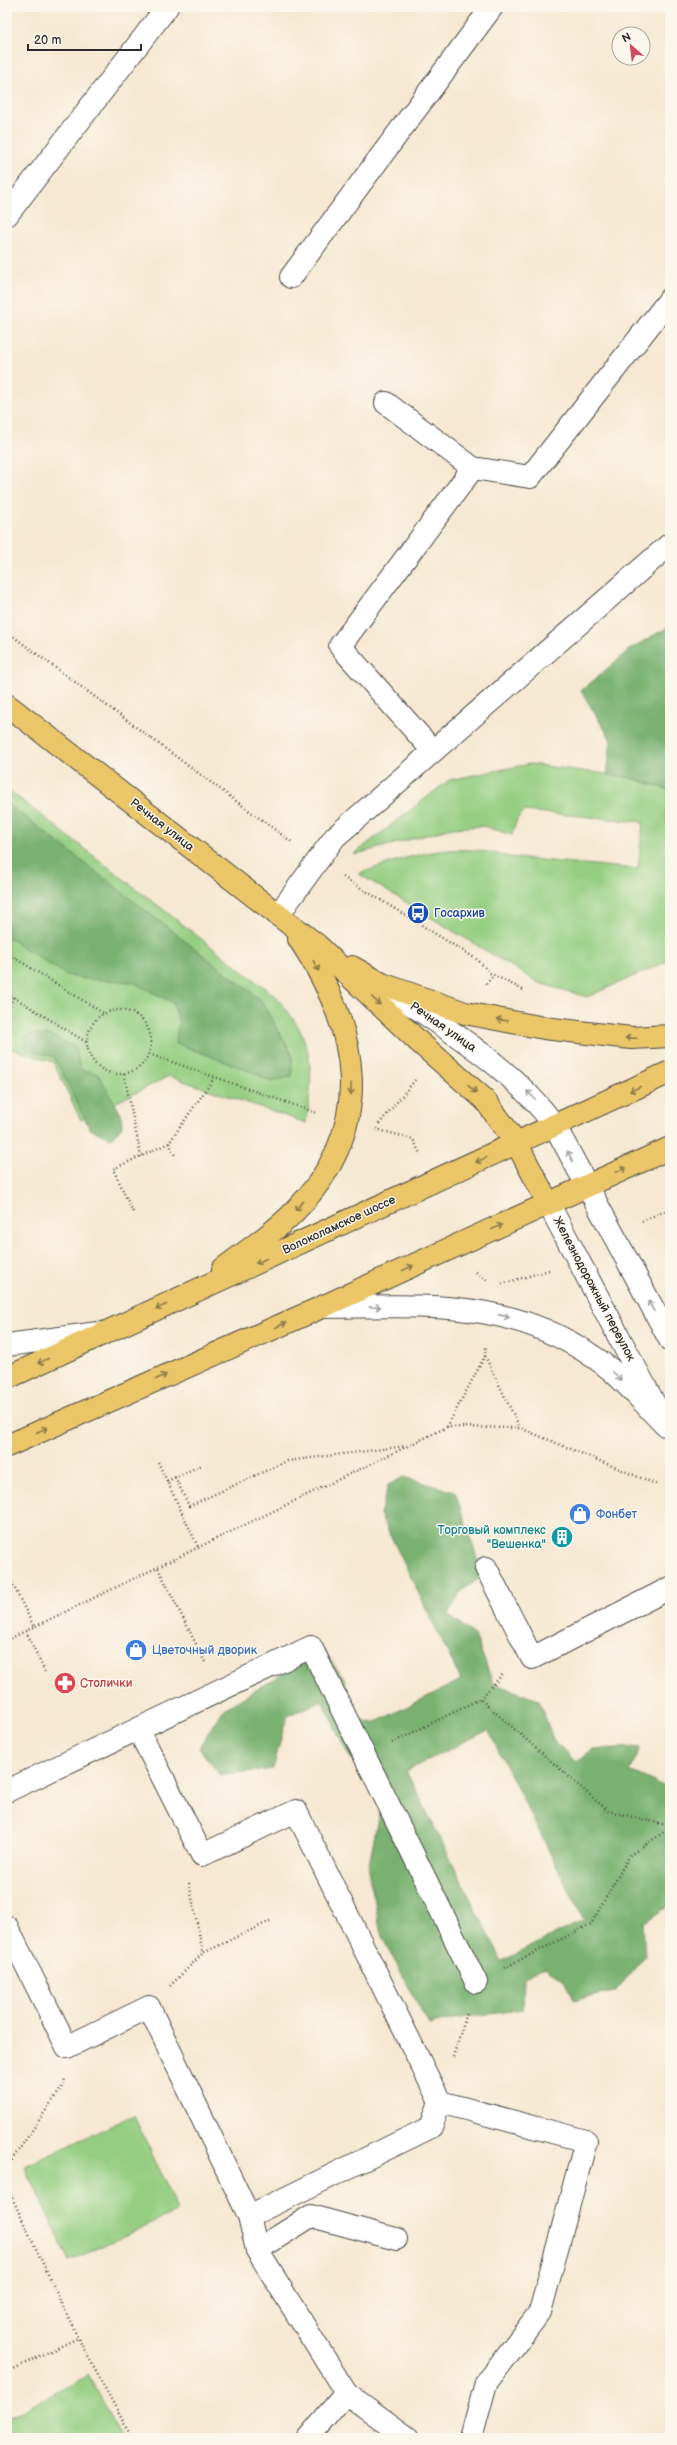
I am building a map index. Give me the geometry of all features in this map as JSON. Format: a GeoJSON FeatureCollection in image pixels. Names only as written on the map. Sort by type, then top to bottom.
{"type":"FeatureCollection","features":[{"type":"Feature","properties":{"kind":"main road","name":"Речная улица"},"geometry":{"type":"LineString","coordinates":[[7,705],[317,945],[419,1042],[485,1100],[517,1144]]}},
{"type":"Feature","properties":{"kind":"main road"},"geometry":{"type":"LineString","coordinates":[[196,1290],[294,1213],[316,1185],[338,1148],[347,1122],[351,1094],[351,1071],[345,1030],[314,962],[283,918]]}},
{"type":"Feature","properties":{"kind":"main road","name":"Речная улица"},"geometry":{"type":"LineString","coordinates":[[317,945],[382,984]]}},
{"type":"Feature","properties":{"kind":"main road"},"geometry":{"type":"LineString","coordinates":[[382,984],[464,1013],[537,1027],[631,1038],[670,1036]]}},
{"type":"Feature","properties":{"kind":"main road","name":"Волоколамское шоссе"},"geometry":{"type":"LineString","coordinates":[[7,1378],[517,1144],[670,1072]]}},
{"type":"Feature","properties":{"kind":"main road","name":"Железнодорожный переулок"},"geometry":{"type":"LineString","coordinates":[[517,1144],[548,1203]]}},
{"type":"Feature","properties":{"kind":"main road"},"geometry":{"type":"LineString","coordinates":[[7,1446],[322,1307],[670,1148]]}},
{"type":"Feature","properties":{"kind":"street"},"geometry":{"type":"LineString","coordinates":[[7,215],[167,7]]}},
{"type":"Feature","properties":{"kind":"street"},"geometry":{"type":"LineString","coordinates":[[291,277],[492,7]]}},
{"type":"Feature","properties":{"kind":"street"},"geometry":{"type":"LineString","coordinates":[[386,403],[473,468],[530,477],[670,299]]}},
{"type":"Feature","properties":{"kind":"street"},"geometry":{"type":"LineString","coordinates":[[433,751],[340,646],[473,468]]}},
{"type":"Feature","properties":{"kind":"street"},"geometry":{"type":"LineString","coordinates":[[283,918],[317,861],[335,837],[670,544]]}},
{"type":"Feature","properties":{"kind":"street","name":"Речная улица"},"geometry":{"type":"LineString","coordinates":[[382,984],[509,1074],[537,1102],[555,1126]]}},
{"type":"Feature","properties":{"kind":"street"},"geometry":{"type":"LineString","coordinates":[[555,1126],[670,1340]]}},
{"type":"Feature","properties":{"kind":"street","name":"Железнодорожный переулок"},"geometry":{"type":"LineString","coordinates":[[548,1203],[668,1430]]}},
{"type":"Feature","properties":{"kind":"street"},"geometry":{"type":"LineString","coordinates":[[322,1307],[425,1306],[464,1308],[522,1320],[553,1332],[591,1355],[611,1370],[668,1430]]}},
{"type":"Feature","properties":{"kind":"street"},"geometry":{"type":"LineString","coordinates":[[7,1346],[106,1332]]}},
{"type":"Feature","properties":{"kind":"street"},"geometry":{"type":"LineString","coordinates":[[486,1568],[532,1658],[670,1588]]}},
{"type":"Feature","properties":{"kind":"street"},"geometry":{"type":"LineString","coordinates":[[7,1791],[311,1647],[476,1982]]}},
{"type":"Feature","properties":{"kind":"street"},"geometry":{"type":"LineString","coordinates":[[138,1729],[202,1855],[296,1811],[440,2102],[431,2127],[249,2216]]}},
{"type":"Feature","properties":{"kind":"street"},"geometry":{"type":"LineString","coordinates":[[7,1927],[67,2047],[149,2007],[249,2216],[257,2250],[346,2393],[408,2438]]}},
{"type":"Feature","properties":{"kind":"street"},"geometry":{"type":"LineString","coordinates":[[440,2102],[586,2141],[540,2312],[486,2383],[471,2438]]}},
{"type":"Feature","properties":{"kind":"street"},"geometry":{"type":"LineString","coordinates":[[257,2250],[311,2216],[396,2239]]}},
{"type":"Feature","properties":{"kind":"street"},"geometry":{"type":"LineString","coordinates":[[308,2438],[346,2393]]}},
{"type":"Feature","properties":{"kind":"path"},"geometry":{"type":"LineString","coordinates":[[7,632],[317,861],[478,960],[494,975],[529,993]]}},
{"type":"Feature","properties":{"kind":"path"},"geometry":{"type":"LineString","coordinates":[[7,953],[104,1013]]}},
{"type":"Feature","properties":{"kind":"path"},"geometry":{"type":"LineString","coordinates":[[488,982],[494,975]]}},
{"type":"Feature","properties":{"kind":"path"},"geometry":{"type":"LineString","coordinates":[[7,993],[86,1042]]}},
{"type":"Feature","properties":{"kind":"path"},"geometry":{"type":"LineString","coordinates":[[7,1013],[13,997]]}},
{"type":"Feature","properties":{"kind":"path"},"geometry":{"type":"LineString","coordinates":[[123,1010],[141,1018],[151,1034],[149,1054],[135,1071],[124,1074],[113,1074],[94,1063],[88,1053],[86,1042],[91,1025],[104,1013],[123,1010]]}},
{"type":"Feature","properties":{"kind":"path"},"geometry":{"type":"LineString","coordinates":[[149,1054],[322,1115]]}},
{"type":"Feature","properties":{"kind":"path"},"geometry":{"type":"LineString","coordinates":[[124,1074],[141,1157]]}},
{"type":"Feature","properties":{"kind":"path"},"geometry":{"type":"LineString","coordinates":[[133,1212],[113,1169],[169,1143],[214,1078]]}},
{"type":"Feature","properties":{"kind":"path"},"geometry":{"type":"LineString","coordinates":[[375,1129],[412,1084]]}},
{"type":"Feature","properties":{"kind":"path"},"geometry":{"type":"LineString","coordinates":[[369,1128],[413,1139]]}},
{"type":"Feature","properties":{"kind":"path"},"geometry":{"type":"LineString","coordinates":[[169,1143],[175,1156]]}},
{"type":"Feature","properties":{"kind":"path"},"geometry":{"type":"LineString","coordinates":[[640,1222],[670,1209]]}},
{"type":"Feature","properties":{"kind":"path"},"geometry":{"type":"LineString","coordinates":[[495,1286],[549,1270]]}},
{"type":"Feature","properties":{"kind":"path"},"geometry":{"type":"LineString","coordinates":[[448,1427],[485,1356],[486,1341]]}},
{"type":"Feature","properties":{"kind":"path"},"geometry":{"type":"LineString","coordinates":[[485,1356],[520,1428]]}},
{"type":"Feature","properties":{"kind":"path"},"geometry":{"type":"LineString","coordinates":[[7,1640],[199,1549],[448,1427],[520,1428],[658,1485]]}},
{"type":"Feature","properties":{"kind":"path"},"geometry":{"type":"LineString","coordinates":[[175,1477],[189,1506],[287,1461],[409,1446]]}},
{"type":"Feature","properties":{"kind":"path"},"geometry":{"type":"LineString","coordinates":[[158,1462],[199,1549]]}},
{"type":"Feature","properties":{"kind":"path"},"geometry":{"type":"LineString","coordinates":[[167,1481],[202,1464]]}},
{"type":"Feature","properties":{"kind":"path"},"geometry":{"type":"LineString","coordinates":[[9,1542],[10,1579],[34,1628]]}},
{"type":"Feature","properties":{"kind":"path"},"geometry":{"type":"LineString","coordinates":[[158,1568],[219,1691]]}},
{"type":"Feature","properties":{"kind":"path"},"geometry":{"type":"LineString","coordinates":[[26,1631],[45,1672]]}},
{"type":"Feature","properties":{"kind":"path"},"geometry":{"type":"LineString","coordinates":[[365,1756],[480,1699],[608,1811],[670,1827]]}},
{"type":"Feature","properties":{"kind":"path"},"geometry":{"type":"LineString","coordinates":[[440,2102],[476,1982],[591,1924],[630,1855],[670,1827]]}},
{"type":"Feature","properties":{"kind":"path"},"geometry":{"type":"LineString","coordinates":[[202,1855],[188,1879],[203,1953]]}},
{"type":"Feature","properties":{"kind":"path"},"geometry":{"type":"LineString","coordinates":[[149,2007],[203,1953],[270,1921]]}},
{"type":"Feature","properties":{"kind":"path"},"geometry":{"type":"LineString","coordinates":[[7,2168],[64,2084],[67,2047]]}},
{"type":"Feature","properties":{"kind":"path"},"geometry":{"type":"LineString","coordinates":[[7,2187],[78,2338],[132,2438]]}},
{"type":"Feature","properties":{"kind":"path"},"geometry":{"type":"LineString","coordinates":[[7,2372],[78,2338]]}},
{"type":"Feature","properties":{"kind":"green space"},"geometry":{"type":"Polygon","coordinates":[[[670,626],[670,790],[628,777],[607,775],[611,740],[581,691],[630,649],[670,626]]]}},
{"type":"Feature","properties":{"kind":"green space"},"geometry":{"type":"Polygon","coordinates":[[[530,764],[628,777],[670,790],[670,960],[587,997],[539,983],[359,874],[414,856],[451,850],[469,850],[488,852],[508,857],[638,869],[643,822],[524,811],[517,819],[512,835],[483,826],[452,828],[353,855],[449,780],[530,764]]]}},
{"type":"Feature","properties":{"kind":"green space"},"geometry":{"type":"Polygon","coordinates":[[[7,789],[274,995],[297,1025],[304,1040],[308,1054],[310,1085],[306,1123],[169,1076],[81,1120],[53,1062],[7,1047],[7,789]]]}},
{"type":"Feature","properties":{"kind":"green space"},"geometry":{"type":"Polygon","coordinates":[[[7,803],[260,999],[292,1054],[292,1076],[271,1082],[252,1072],[175,1043],[179,1023],[173,1003],[133,982],[86,979],[66,975],[7,937],[7,803]]]}},
{"type":"Feature","properties":{"kind":"green space"},"geometry":{"type":"Polygon","coordinates":[[[32,1034],[50,1035],[76,1047],[80,1069],[98,1074],[121,1114],[122,1127],[111,1138],[90,1129],[54,1057],[25,1049],[24,1038],[32,1034]]]}},
{"type":"Feature","properties":{"kind":"green space"},"geometry":{"type":"Polygon","coordinates":[[[404,1477],[455,1492],[483,1576],[461,1591],[448,1615],[475,1635],[493,1683],[539,1700],[553,1739],[576,1762],[593,1749],[640,1747],[630,1771],[670,1789],[670,1905],[643,1923],[645,1956],[615,1992],[575,2000],[563,1981],[545,1967],[524,1978],[523,2009],[429,2025],[382,1937],[368,1870],[382,1796],[349,1756],[322,1701],[287,1716],[273,1769],[220,1775],[199,1748],[222,1710],[323,1650],[345,1680],[351,1717],[374,1723],[461,1680],[380,1514],[388,1485],[404,1477]],[[488,1730],[406,1771],[502,1961],[584,1920],[488,1730]]]}},
{"type":"Feature","properties":{"kind":"green space"},"geometry":{"type":"Polygon","coordinates":[[[134,2115],[178,2211],[69,2261],[25,2166],[134,2115]]]}},
{"type":"Feature","properties":{"kind":"green space"},"geometry":{"type":"Polygon","coordinates":[[[88,2375],[123,2438],[7,2438],[7,2419],[88,2375]]]}},
{"type":"Feature","properties":{"kind":"place","name":"Госархив"},"geometry":{"type":"Point","coordinates":[418,913]}},
{"type":"Feature","properties":{"kind":"place","name":"Фонбет"},"geometry":{"type":"Point","coordinates":[580,1514]}},
{"type":"Feature","properties":{"kind":"place","name":"Торговый комплекс \"Вешенка\""},"geometry":{"type":"Point","coordinates":[562,1537]}},
{"type":"Feature","properties":{"kind":"place","name":"Цветочный дворик"},"geometry":{"type":"Point","coordinates":[136,1650]}},
{"type":"Feature","properties":{"kind":"place","name":"Столички"},"geometry":{"type":"Point","coordinates":[65,1683]}}]}
